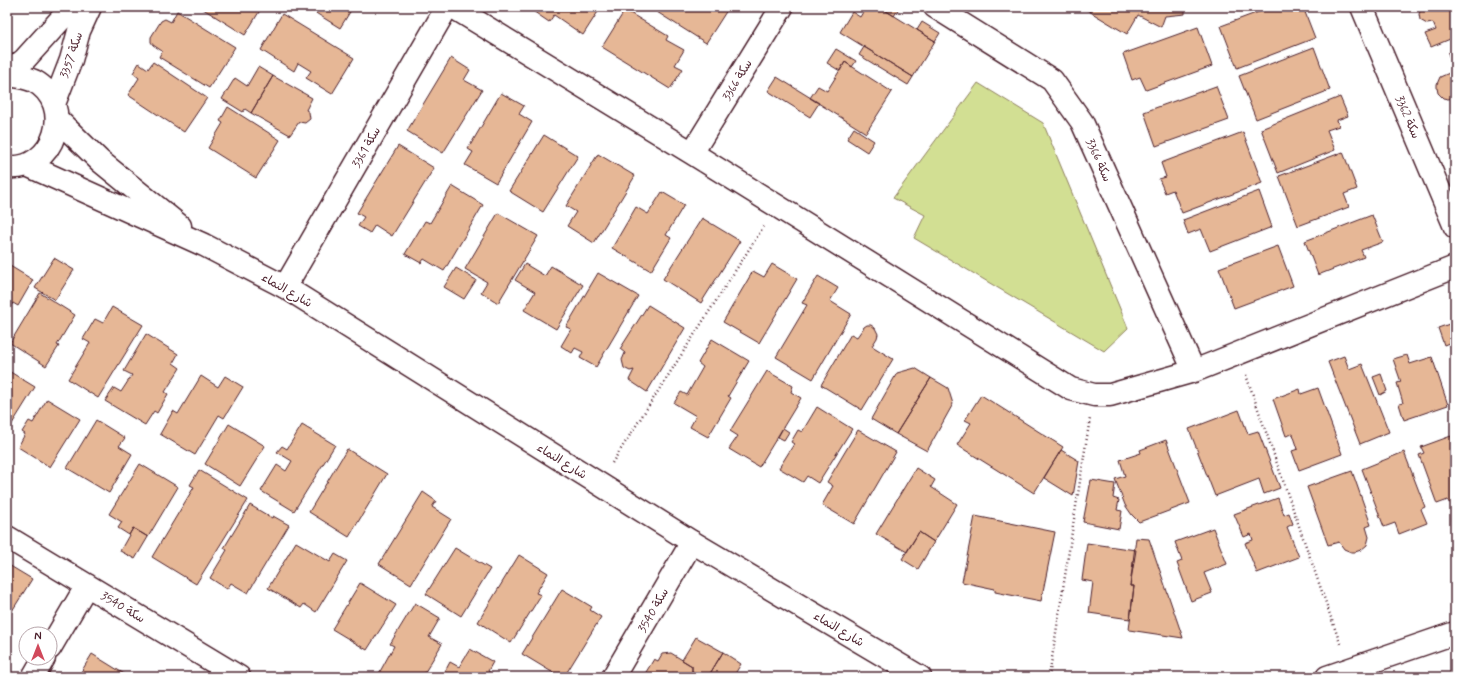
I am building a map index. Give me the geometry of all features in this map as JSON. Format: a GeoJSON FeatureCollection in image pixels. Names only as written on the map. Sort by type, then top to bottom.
{"type":"FeatureCollection","features":[{"type":"Feature","properties":{"kind":"street","name":"سكة 3357"},"geometry":{"type":"LineString","coordinates":[[7,74],[25,59],[72,7]]}},
{"type":"Feature","properties":{"kind":"street","name":"سكة 3357"},"geometry":{"type":"LineString","coordinates":[[14,167],[40,158],[50,147],[56,134],[56,111],[79,31],[90,7]]}},
{"type":"Feature","properties":{"kind":"street","name":"سكة 3361"},"geometry":{"type":"LineString","coordinates":[[285,287],[448,7]]}},
{"type":"Feature","properties":{"kind":"street"},"geometry":{"type":"LineString","coordinates":[[453,7],[778,206],[1071,389],[1094,395],[1110,395],[1194,371],[1455,267]]}},
{"type":"Feature","properties":{"kind":"street","name":"سكة 3366"},"geometry":{"type":"LineString","coordinates":[[692,153],[782,7]]}},
{"type":"Feature","properties":{"kind":"street","name":"سكة 3366"},"geometry":{"type":"LineString","coordinates":[[935,7],[1052,80],[1082,122],[1194,371]]}},
{"type":"Feature","properties":{"kind":"street","name":"سكة 3362"},"geometry":{"type":"LineString","coordinates":[[1362,7],[1455,227]]}},
{"type":"Feature","properties":{"kind":"street","name":"شارع النماء"},"geometry":{"type":"LineString","coordinates":[[7,74],[21,76],[35,82],[46,92],[56,111],[100,161],[204,245]]}},
{"type":"Feature","properties":{"kind":"street","name":"شارع النماء"},"geometry":{"type":"LineString","coordinates":[[14,167],[204,245],[285,287],[692,542],[920,677]]}},
{"type":"Feature","properties":{"kind":"street","name":"سكة 3540"},"geometry":{"type":"LineString","coordinates":[[7,537],[239,677]]}},
{"type":"Feature","properties":{"kind":"street","name":"سكة 3540"},"geometry":{"type":"LineString","coordinates":[[613,677],[692,542]]}},
{"type":"Feature","properties":{"kind":"street"},"geometry":{"type":"LineString","coordinates":[[58,634],[87,585]]}},
{"type":"Feature","properties":{"kind":"street"},"geometry":{"type":"LineString","coordinates":[[1327,677],[1455,633]]}},
{"type":"Feature","properties":{"kind":"street"},"geometry":{"type":"LineString","coordinates":[[33,677],[39,666]]}},
{"type":"Feature","properties":{"kind":"path"},"geometry":{"type":"LineString","coordinates":[[599,484],[778,206]]}},
{"type":"Feature","properties":{"kind":"path"},"geometry":{"type":"LineString","coordinates":[[1238,354],[1350,669]]}},
{"type":"Feature","properties":{"kind":"path"},"geometry":{"type":"LineString","coordinates":[[1049,677],[1094,395]]}},
{"type":"Feature","properties":{"kind":"green space"},"geometry":{"type":"Polygon","coordinates":[[[978,83],[1043,123],[1128,328],[1104,351],[914,238],[925,215],[893,198],[978,83]]]}},
{"type":"Feature","properties":{"kind":"building"},"geometry":{"type":"Polygon","coordinates":[[[200,7],[262,7],[245,35],[200,7]]]}},
{"type":"Feature","properties":{"kind":"building"},"geometry":{"type":"Polygon","coordinates":[[[306,7],[353,7],[340,28],[306,7]]]}},
{"type":"Feature","properties":{"kind":"building"},"geometry":{"type":"Polygon","coordinates":[[[527,7],[601,7],[583,35],[554,15],[549,22],[527,7]]]}},
{"type":"Feature","properties":{"kind":"building"},"geometry":{"type":"Polygon","coordinates":[[[649,7],[729,7],[706,43],[649,7]]]}},
{"type":"Feature","properties":{"kind":"building"},"geometry":{"type":"Polygon","coordinates":[[[866,7],[880,7],[935,41],[913,77],[840,32],[852,12],[860,17],[866,7]]]}},
{"type":"Feature","properties":{"kind":"building"},"geometry":{"type":"Polygon","coordinates":[[[880,7],[897,7],[899,8],[894,16],[880,7]]]}},
{"type":"Feature","properties":{"kind":"building"},"geometry":{"type":"Polygon","coordinates":[[[1082,7],[1185,7],[1185,14],[1165,16],[1161,27],[1138,15],[1127,34],[1082,7]]]}},
{"type":"Feature","properties":{"kind":"building"},"geometry":{"type":"Polygon","coordinates":[[[1272,7],[1303,7],[1315,38],[1237,68],[1221,26],[1272,7]]]}},
{"type":"Feature","properties":{"kind":"building"},"geometry":{"type":"Polygon","coordinates":[[[1422,7],[1455,7],[1455,37],[1431,47],[1425,34],[1436,30],[1433,23],[1427,24],[1420,20],[1419,14],[1422,7]]]}},
{"type":"Feature","properties":{"kind":"building"},"geometry":{"type":"Polygon","coordinates":[[[625,10],[668,36],[666,40],[684,50],[675,65],[683,69],[670,89],[602,47],[625,10]]]}},
{"type":"Feature","properties":{"kind":"building"},"geometry":{"type":"Polygon","coordinates":[[[177,11],[235,47],[209,88],[159,57],[162,51],[151,42],[151,37],[161,21],[165,19],[171,22],[177,11]]]}},
{"type":"Feature","properties":{"kind":"building"},"geometry":{"type":"Polygon","coordinates":[[[282,14],[354,58],[332,94],[306,78],[311,71],[298,63],[294,71],[261,50],[282,14]]]}},
{"type":"Feature","properties":{"kind":"building"},"geometry":{"type":"Polygon","coordinates":[[[922,22],[940,33],[935,41],[917,30],[922,22]]]}},
{"type":"Feature","properties":{"kind":"building"},"geometry":{"type":"Polygon","coordinates":[[[1198,27],[1212,66],[1146,90],[1140,77],[1132,80],[1123,54],[1198,27]]]}},
{"type":"Feature","properties":{"kind":"building"},"geometry":{"type":"Polygon","coordinates":[[[864,47],[913,77],[908,85],[859,55],[864,47]]]}},
{"type":"Feature","properties":{"kind":"building"},"geometry":{"type":"Polygon","coordinates":[[[1314,47],[1330,90],[1256,119],[1239,76],[1314,47]]]}},
{"type":"Feature","properties":{"kind":"building"},"geometry":{"type":"Polygon","coordinates":[[[836,49],[856,61],[852,67],[845,62],[840,71],[827,63],[836,49]]]}},
{"type":"Feature","properties":{"kind":"building"},"geometry":{"type":"Polygon","coordinates":[[[1455,50],[1455,102],[1454,98],[1443,98],[1438,93],[1437,84],[1440,77],[1454,71],[1448,53],[1455,50]]]}},
{"type":"Feature","properties":{"kind":"building"},"geometry":{"type":"Polygon","coordinates":[[[451,58],[470,70],[464,80],[482,90],[443,153],[407,131],[451,58]]]}},
{"type":"Feature","properties":{"kind":"building"},"geometry":{"type":"Polygon","coordinates":[[[153,62],[207,98],[184,132],[128,95],[139,78],[133,73],[139,63],[148,69],[153,62]]]}},
{"type":"Feature","properties":{"kind":"building"},"geometry":{"type":"Polygon","coordinates":[[[845,62],[892,92],[866,133],[810,98],[818,86],[827,91],[845,62]]]}},
{"type":"Feature","properties":{"kind":"building"},"geometry":{"type":"Polygon","coordinates":[[[258,67],[273,76],[251,113],[245,109],[243,112],[222,99],[235,78],[247,86],[258,67]]]}},
{"type":"Feature","properties":{"kind":"building"},"geometry":{"type":"Polygon","coordinates":[[[273,76],[312,98],[306,110],[309,112],[310,119],[305,123],[299,122],[290,135],[251,113],[273,76]]]}},
{"type":"Feature","properties":{"kind":"building"},"geometry":{"type":"Polygon","coordinates":[[[777,77],[819,103],[810,117],[768,91],[777,77]]]}},
{"type":"Feature","properties":{"kind":"building"},"geometry":{"type":"Polygon","coordinates":[[[1216,86],[1229,120],[1156,146],[1144,112],[1216,86]]]}},
{"type":"Feature","properties":{"kind":"building"},"geometry":{"type":"Polygon","coordinates":[[[501,93],[524,106],[519,114],[532,122],[496,183],[465,165],[473,152],[468,149],[501,93]]]}},
{"type":"Feature","properties":{"kind":"building"},"geometry":{"type":"Polygon","coordinates":[[[1340,97],[1348,116],[1337,120],[1339,126],[1327,130],[1335,150],[1278,173],[1261,129],[1340,97]]]}},
{"type":"Feature","properties":{"kind":"building"},"geometry":{"type":"Polygon","coordinates":[[[228,107],[280,140],[256,178],[208,148],[223,123],[220,121],[228,107]]]}},
{"type":"Feature","properties":{"kind":"building"},"geometry":{"type":"Polygon","coordinates":[[[854,128],[874,141],[867,152],[847,139],[854,128]]]}},
{"type":"Feature","properties":{"kind":"building"},"geometry":{"type":"Polygon","coordinates":[[[1243,132],[1262,183],[1182,213],[1173,190],[1165,193],[1159,179],[1166,177],[1161,163],[1243,132]]]}},
{"type":"Feature","properties":{"kind":"building"},"geometry":{"type":"Polygon","coordinates":[[[544,135],[578,156],[543,212],[509,191],[544,135]]]}},
{"type":"Feature","properties":{"kind":"building"},"geometry":{"type":"Polygon","coordinates":[[[398,146],[434,168],[392,236],[375,225],[370,233],[358,226],[364,217],[357,213],[398,146]]]}},
{"type":"Feature","properties":{"kind":"building"},"geometry":{"type":"Polygon","coordinates":[[[1343,152],[1357,189],[1344,194],[1349,207],[1298,226],[1279,176],[1343,152]]]}},
{"type":"Feature","properties":{"kind":"building"},"geometry":{"type":"Polygon","coordinates":[[[598,154],[635,176],[594,243],[567,226],[576,212],[566,206],[598,154]]]}},
{"type":"Feature","properties":{"kind":"building"},"geometry":{"type":"Polygon","coordinates":[[[452,186],[483,205],[444,271],[424,259],[421,263],[405,254],[425,221],[430,223],[452,186]]]}},
{"type":"Feature","properties":{"kind":"building"},"geometry":{"type":"Polygon","coordinates":[[[1259,191],[1272,227],[1210,251],[1201,229],[1188,234],[1183,220],[1259,191]]]}},
{"type":"Feature","properties":{"kind":"building"},"geometry":{"type":"Polygon","coordinates":[[[662,192],[684,205],[666,235],[671,238],[651,271],[612,248],[636,207],[648,214],[662,192]]]}},
{"type":"Feature","properties":{"kind":"building"},"geometry":{"type":"Polygon","coordinates":[[[498,213],[538,236],[498,303],[481,292],[487,282],[465,269],[498,213]]]}},
{"type":"Feature","properties":{"kind":"building"},"geometry":{"type":"Polygon","coordinates":[[[1372,215],[1383,242],[1361,250],[1364,257],[1318,275],[1305,241],[1372,215]]]}},
{"type":"Feature","properties":{"kind":"building"},"geometry":{"type":"Polygon","coordinates":[[[702,218],[740,241],[701,303],[663,279],[702,218]]]}},
{"type":"Feature","properties":{"kind":"building"},"geometry":{"type":"Polygon","coordinates":[[[1278,246],[1293,286],[1234,308],[1219,268],[1278,246]]]}},
{"type":"Feature","properties":{"kind":"building"},"geometry":{"type":"Polygon","coordinates":[[[54,258],[74,270],[55,300],[35,288],[54,258]]]}},
{"type":"Feature","properties":{"kind":"building"},"geometry":{"type":"Polygon","coordinates":[[[525,264],[545,276],[551,266],[583,285],[556,329],[524,310],[535,292],[515,280],[525,264]]]}},
{"type":"Feature","properties":{"kind":"building"},"geometry":{"type":"Polygon","coordinates":[[[772,264],[797,279],[759,343],[723,322],[753,271],[764,277],[772,264]]]}},
{"type":"Feature","properties":{"kind":"building"},"geometry":{"type":"Polygon","coordinates":[[[10,266],[33,280],[18,306],[13,303],[7,312],[7,272],[10,266]]]}},
{"type":"Feature","properties":{"kind":"building"},"geometry":{"type":"Polygon","coordinates":[[[456,268],[476,280],[464,299],[444,287],[456,268]]]}},
{"type":"Feature","properties":{"kind":"building"},"geometry":{"type":"Polygon","coordinates":[[[598,273],[638,296],[596,367],[580,358],[583,352],[575,348],[572,353],[561,346],[571,329],[566,327],[598,273]]]}},
{"type":"Feature","properties":{"kind":"building"},"geometry":{"type":"Polygon","coordinates":[[[818,276],[838,288],[830,301],[851,314],[813,379],[776,357],[807,305],[802,303],[818,276]]]}},
{"type":"Feature","properties":{"kind":"building"},"geometry":{"type":"Polygon","coordinates":[[[40,293],[75,315],[57,345],[59,346],[46,366],[10,343],[40,293]]]}},
{"type":"Feature","properties":{"kind":"building"},"geometry":{"type":"Polygon","coordinates":[[[648,305],[685,328],[647,392],[629,380],[634,370],[630,371],[624,368],[622,360],[625,353],[620,349],[648,305]]]}},
{"type":"Feature","properties":{"kind":"building"},"geometry":{"type":"Polygon","coordinates":[[[112,307],[143,325],[98,398],[68,379],[90,343],[83,339],[95,319],[103,323],[112,307]]]}},
{"type":"Feature","properties":{"kind":"building"},"geometry":{"type":"Polygon","coordinates":[[[1455,322],[1455,358],[1449,343],[1444,345],[1438,328],[1455,322]]]}},
{"type":"Feature","properties":{"kind":"building"},"geometry":{"type":"Polygon","coordinates":[[[867,325],[871,325],[875,328],[878,334],[872,346],[893,359],[862,410],[821,385],[851,334],[857,337],[867,325]]]}},
{"type":"Feature","properties":{"kind":"building"},"geometry":{"type":"Polygon","coordinates":[[[146,334],[178,354],[173,363],[180,368],[165,392],[168,394],[157,413],[154,411],[145,425],[105,401],[114,388],[121,392],[132,375],[124,371],[146,334]]]}},
{"type":"Feature","properties":{"kind":"building"},"geometry":{"type":"Polygon","coordinates":[[[712,339],[749,361],[728,396],[731,398],[708,437],[690,427],[696,416],[674,403],[681,392],[687,395],[703,367],[698,363],[712,339]]]}},
{"type":"Feature","properties":{"kind":"building"},"geometry":{"type":"Polygon","coordinates":[[[1407,355],[1410,364],[1432,357],[1448,405],[1404,420],[1399,404],[1403,403],[1397,383],[1401,382],[1393,359],[1407,355]]]}},
{"type":"Feature","properties":{"kind":"building"},"geometry":{"type":"Polygon","coordinates":[[[1344,356],[1349,369],[1362,364],[1389,432],[1360,444],[1328,362],[1344,356]]]}},
{"type":"Feature","properties":{"kind":"building"},"geometry":{"type":"Polygon","coordinates":[[[915,368],[931,378],[896,434],[871,419],[897,373],[915,368]]]}},
{"type":"Feature","properties":{"kind":"building"},"geometry":{"type":"Polygon","coordinates":[[[7,370],[35,387],[7,432],[7,370]]]}},
{"type":"Feature","properties":{"kind":"building"},"geometry":{"type":"Polygon","coordinates":[[[767,371],[793,386],[791,392],[801,398],[759,467],[729,449],[738,436],[730,431],[767,371]]]}},
{"type":"Feature","properties":{"kind":"building"},"geometry":{"type":"Polygon","coordinates":[[[1381,374],[1387,391],[1380,395],[1373,377],[1381,374]]]}},
{"type":"Feature","properties":{"kind":"building"},"geometry":{"type":"Polygon","coordinates":[[[201,376],[218,387],[225,376],[243,387],[224,418],[219,415],[195,455],[160,434],[173,411],[178,414],[201,376]]]}},
{"type":"Feature","properties":{"kind":"building"},"geometry":{"type":"Polygon","coordinates":[[[931,378],[948,388],[953,404],[927,451],[896,434],[931,378]]]}},
{"type":"Feature","properties":{"kind":"building"},"geometry":{"type":"Polygon","coordinates":[[[1318,388],[1342,454],[1299,470],[1292,451],[1298,449],[1293,434],[1286,436],[1273,399],[1300,389],[1301,394],[1318,388]]]}},
{"type":"Feature","properties":{"kind":"building"},"geometry":{"type":"Polygon","coordinates":[[[981,395],[1063,447],[1034,493],[957,445],[971,423],[965,420],[981,395]]]}},
{"type":"Feature","properties":{"kind":"building"},"geometry":{"type":"Polygon","coordinates":[[[47,399],[80,419],[50,467],[18,447],[25,434],[22,432],[29,421],[33,423],[47,399]]]}},
{"type":"Feature","properties":{"kind":"building"},"geometry":{"type":"Polygon","coordinates":[[[817,407],[852,429],[818,483],[807,476],[803,482],[779,468],[794,444],[791,442],[798,430],[802,432],[817,407]]]}},
{"type":"Feature","properties":{"kind":"building"},"geometry":{"type":"Polygon","coordinates":[[[1239,410],[1248,434],[1258,431],[1280,488],[1264,494],[1259,479],[1215,496],[1189,429],[1239,410]]]}},
{"type":"Feature","properties":{"kind":"building"},"geometry":{"type":"Polygon","coordinates":[[[96,420],[125,438],[119,446],[132,454],[109,493],[67,468],[96,420]]]}},
{"type":"Feature","properties":{"kind":"building"},"geometry":{"type":"Polygon","coordinates":[[[229,424],[265,446],[240,486],[205,464],[229,424]]]}},
{"type":"Feature","properties":{"kind":"building"},"geometry":{"type":"Polygon","coordinates":[[[302,425],[335,445],[294,511],[261,491],[277,465],[286,471],[292,461],[277,452],[282,446],[287,449],[302,425]]]}},
{"type":"Feature","properties":{"kind":"building"},"geometry":{"type":"Polygon","coordinates":[[[783,428],[789,432],[784,440],[778,437],[783,428]]]}},
{"type":"Feature","properties":{"kind":"building"},"geometry":{"type":"Polygon","coordinates":[[[858,430],[896,452],[854,524],[822,505],[833,486],[827,482],[858,430]]]}},
{"type":"Feature","properties":{"kind":"building"},"geometry":{"type":"Polygon","coordinates":[[[1451,436],[1455,447],[1455,500],[1449,503],[1448,500],[1437,504],[1419,455],[1424,453],[1421,447],[1451,436]]]}},
{"type":"Feature","properties":{"kind":"building"},"geometry":{"type":"Polygon","coordinates":[[[1166,440],[1190,503],[1139,522],[1125,505],[1115,479],[1125,476],[1120,460],[1141,453],[1140,450],[1166,440]]]}},
{"type":"Feature","properties":{"kind":"building"},"geometry":{"type":"Polygon","coordinates":[[[347,449],[387,474],[349,537],[309,512],[347,449]]]}},
{"type":"Feature","properties":{"kind":"building"},"geometry":{"type":"Polygon","coordinates":[[[1061,450],[1079,461],[1073,496],[1044,478],[1061,450]]]}},
{"type":"Feature","properties":{"kind":"building"},"geometry":{"type":"Polygon","coordinates":[[[1404,452],[1425,507],[1421,509],[1427,523],[1399,534],[1395,523],[1384,527],[1362,469],[1404,452]]]}},
{"type":"Feature","properties":{"kind":"building"},"geometry":{"type":"Polygon","coordinates":[[[140,464],[178,487],[148,537],[133,528],[129,535],[118,528],[122,522],[109,514],[140,464]]]}},
{"type":"Feature","properties":{"kind":"building"},"geometry":{"type":"Polygon","coordinates":[[[916,468],[935,480],[931,487],[957,504],[934,542],[919,532],[907,552],[876,534],[916,468]]]}},
{"type":"Feature","properties":{"kind":"building"},"geometry":{"type":"Polygon","coordinates":[[[199,470],[248,500],[196,584],[152,557],[194,487],[190,485],[199,470]]]}},
{"type":"Feature","properties":{"kind":"building"},"geometry":{"type":"Polygon","coordinates":[[[1352,471],[1371,525],[1366,527],[1369,537],[1367,545],[1361,550],[1355,552],[1344,549],[1339,542],[1328,545],[1307,487],[1352,471]]]}},
{"type":"Feature","properties":{"kind":"building"},"geometry":{"type":"Polygon","coordinates":[[[1091,480],[1115,484],[1113,498],[1119,500],[1117,510],[1122,511],[1119,529],[1083,522],[1091,480]]]}},
{"type":"Feature","properties":{"kind":"building"},"geometry":{"type":"Polygon","coordinates":[[[423,492],[436,501],[432,507],[451,519],[411,584],[379,564],[423,492]]]}},
{"type":"Feature","properties":{"kind":"building"},"geometry":{"type":"Polygon","coordinates":[[[1278,498],[1284,515],[1289,513],[1293,524],[1287,527],[1299,557],[1257,573],[1245,543],[1253,540],[1251,534],[1244,537],[1234,514],[1278,498]]]}},
{"type":"Feature","properties":{"kind":"building"},"geometry":{"type":"Polygon","coordinates":[[[250,505],[272,518],[273,516],[289,525],[248,593],[231,583],[227,589],[210,578],[227,550],[224,548],[250,505]]]}},
{"type":"Feature","properties":{"kind":"building"},"geometry":{"type":"Polygon","coordinates":[[[975,516],[1055,532],[1041,601],[995,592],[995,589],[962,582],[975,516]]]}},
{"type":"Feature","properties":{"kind":"building"},"geometry":{"type":"Polygon","coordinates":[[[133,528],[148,537],[135,559],[120,551],[133,528]]]}},
{"type":"Feature","properties":{"kind":"building"},"geometry":{"type":"Polygon","coordinates":[[[1213,528],[1227,564],[1204,573],[1212,593],[1191,601],[1177,563],[1182,561],[1175,542],[1213,528]]]}},
{"type":"Feature","properties":{"kind":"building"},"geometry":{"type":"Polygon","coordinates":[[[919,532],[934,542],[918,569],[902,559],[919,532]]]}},
{"type":"Feature","properties":{"kind":"building"},"geometry":{"type":"Polygon","coordinates":[[[1136,538],[1149,539],[1183,638],[1129,630],[1134,586],[1130,586],[1136,538]]]}},
{"type":"Feature","properties":{"kind":"building"},"geometry":{"type":"Polygon","coordinates":[[[296,542],[330,562],[335,554],[347,561],[316,612],[304,604],[301,608],[268,588],[296,542]]]}},
{"type":"Feature","properties":{"kind":"building"},"geometry":{"type":"Polygon","coordinates":[[[1087,543],[1136,550],[1130,586],[1134,586],[1130,619],[1089,613],[1093,582],[1082,580],[1087,543]]]}},
{"type":"Feature","properties":{"kind":"building"},"geometry":{"type":"Polygon","coordinates":[[[455,548],[490,569],[461,616],[426,594],[455,548]]]}},
{"type":"Feature","properties":{"kind":"building"},"geometry":{"type":"Polygon","coordinates":[[[519,555],[548,573],[536,593],[541,595],[511,643],[478,622],[519,555]]]}},
{"type":"Feature","properties":{"kind":"building"},"geometry":{"type":"Polygon","coordinates":[[[7,564],[32,579],[7,619],[7,564]]]}},
{"type":"Feature","properties":{"kind":"building"},"geometry":{"type":"Polygon","coordinates":[[[360,583],[396,605],[367,650],[332,629],[360,583]]]}},
{"type":"Feature","properties":{"kind":"building"},"geometry":{"type":"Polygon","coordinates":[[[562,589],[592,607],[590,610],[601,617],[564,677],[560,677],[522,654],[562,589]]]}},
{"type":"Feature","properties":{"kind":"building"},"geometry":{"type":"Polygon","coordinates":[[[415,603],[440,618],[429,637],[442,644],[422,677],[377,677],[394,646],[390,644],[415,603]]]}},
{"type":"Feature","properties":{"kind":"building"},"geometry":{"type":"Polygon","coordinates":[[[696,637],[723,652],[708,677],[702,677],[692,671],[692,666],[682,660],[696,637]]]}},
{"type":"Feature","properties":{"kind":"building"},"geometry":{"type":"Polygon","coordinates":[[[470,649],[493,662],[488,671],[496,677],[442,677],[450,662],[459,667],[470,649]]]}},
{"type":"Feature","properties":{"kind":"building"},"geometry":{"type":"Polygon","coordinates":[[[723,652],[741,664],[733,677],[708,677],[723,652]]]}},
{"type":"Feature","properties":{"kind":"building"},"geometry":{"type":"Polygon","coordinates":[[[671,653],[692,666],[692,671],[689,677],[643,677],[654,659],[658,661],[662,654],[671,653]]]}},
{"type":"Feature","properties":{"kind":"building"},"geometry":{"type":"Polygon","coordinates":[[[92,654],[126,675],[125,677],[78,677],[92,654]]]}}]}
